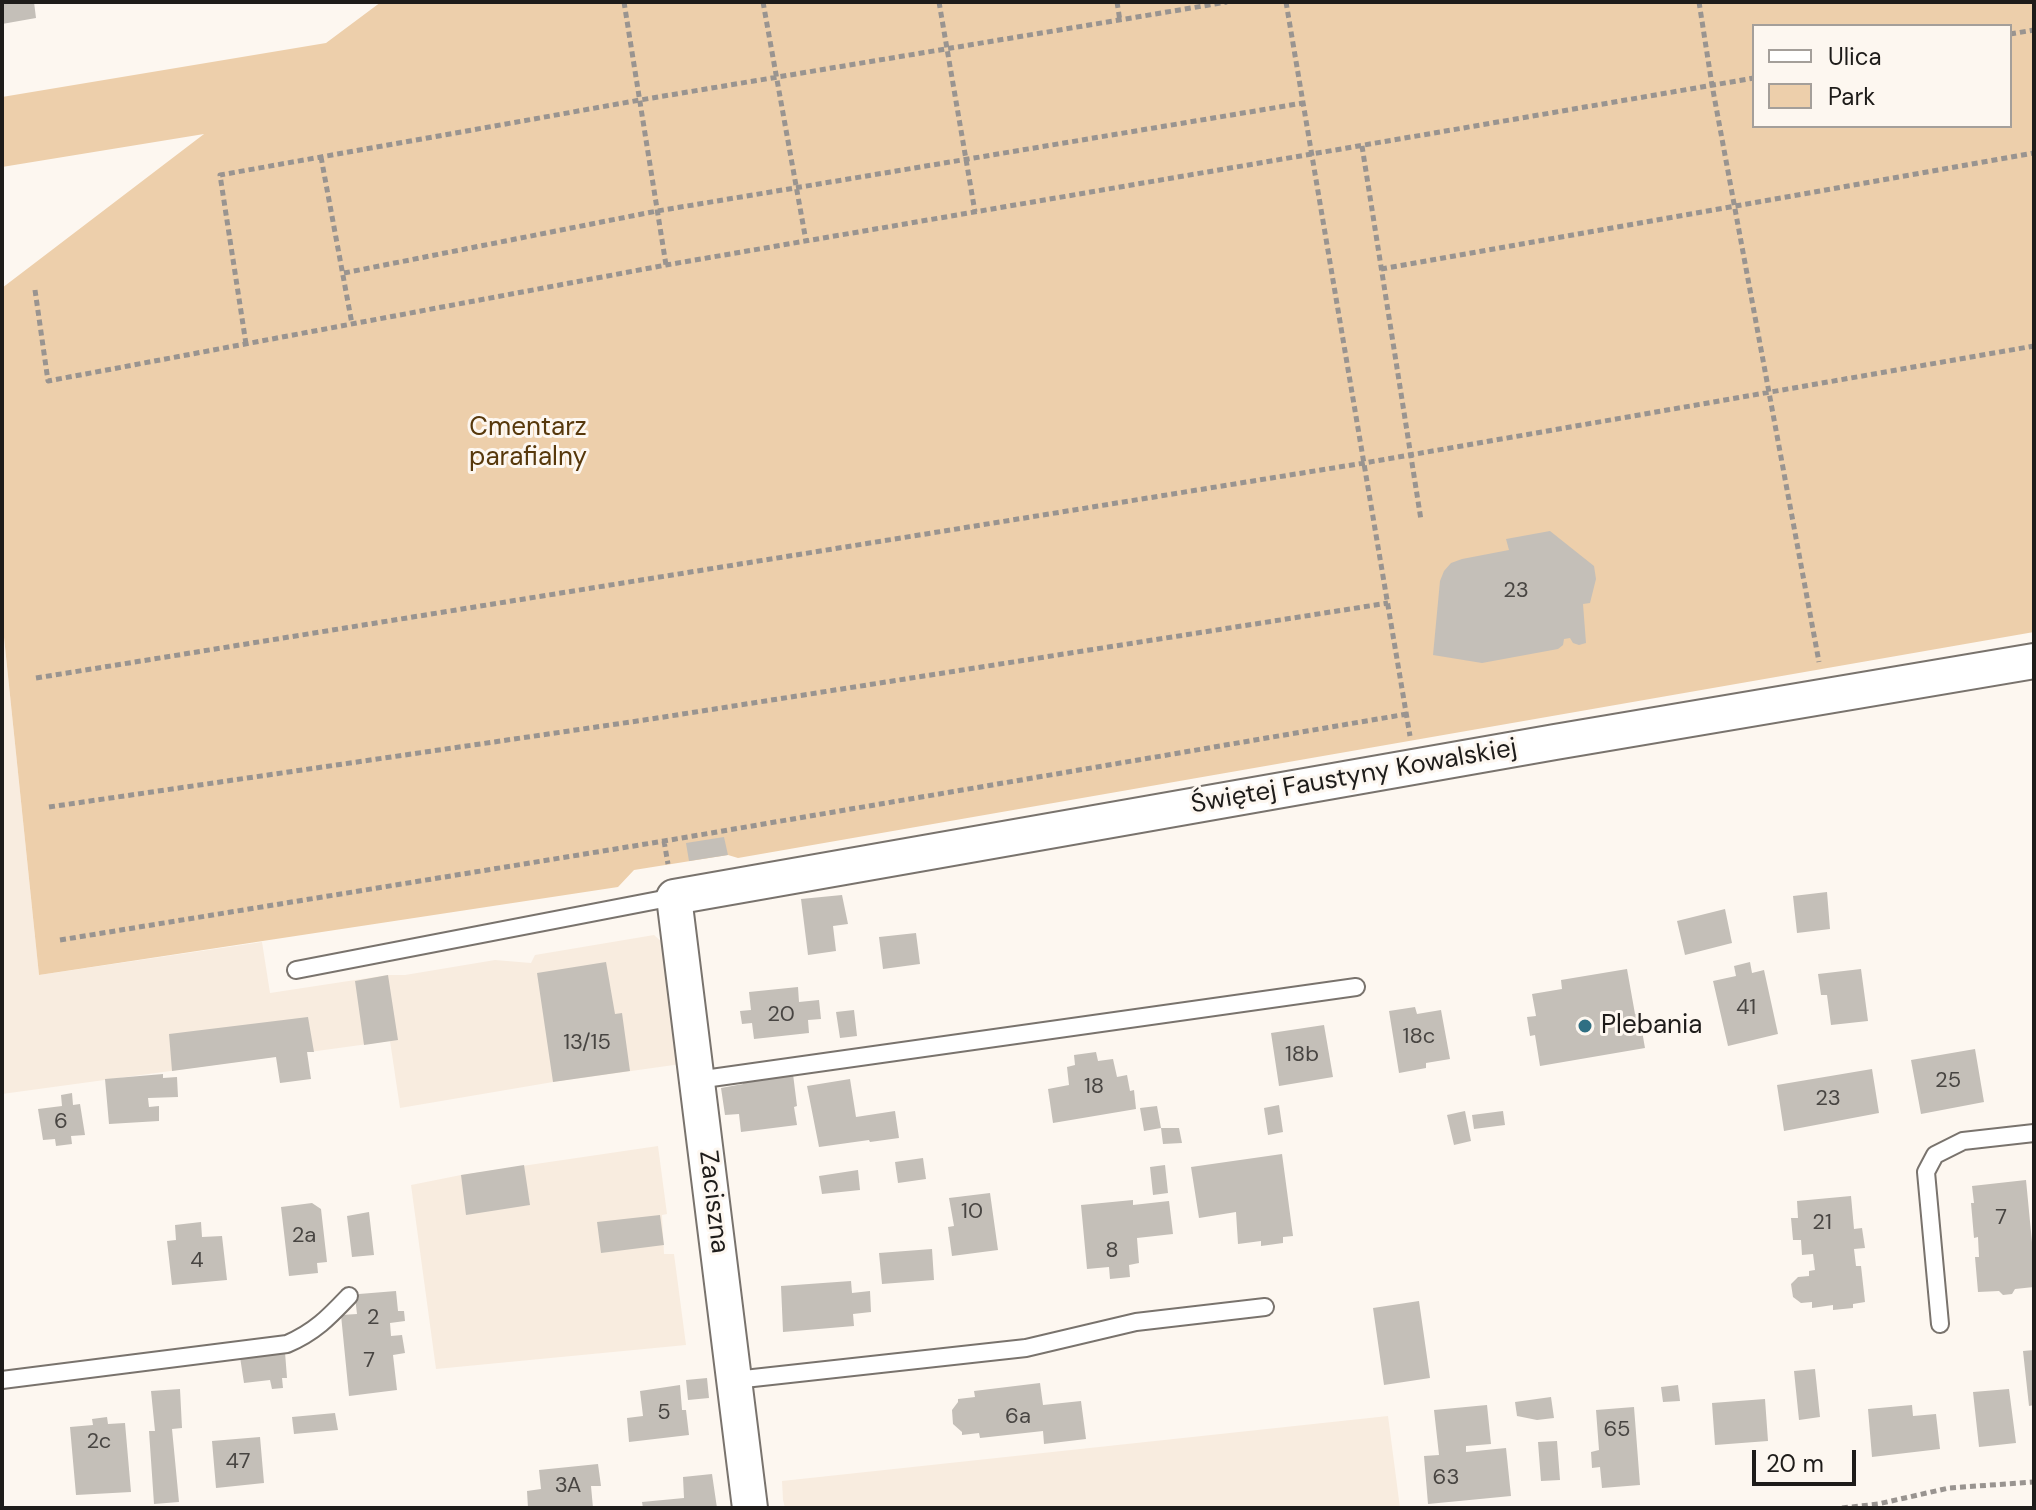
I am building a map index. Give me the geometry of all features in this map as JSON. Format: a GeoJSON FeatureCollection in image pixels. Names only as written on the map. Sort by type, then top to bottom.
{"type":"FeatureCollection","features":[{"type":"Feature","properties":{"kind":"street","name":"Świętej Faustyny Kowalskiej"},"geometry":{"type":"LineString","coordinates":[[674,897],[2034,661]]}},
{"type":"Feature","properties":{"kind":"street","name":"Zaciszna"},"geometry":{"type":"LineString","coordinates":[[674,897],[750,1508]]}},
{"type":"Feature","properties":{"kind":"lane"},"geometry":{"type":"LineString","coordinates":[[296,970],[674,897]]}},
{"type":"Feature","properties":{"kind":"lane"},"geometry":{"type":"LineString","coordinates":[[697,1080],[1356,987]]}},
{"type":"Feature","properties":{"kind":"lane"},"geometry":{"type":"LineString","coordinates":[[1940,1324],[1926,1172],[1935,1155],[1963,1141],[2034,1133]]}},
{"type":"Feature","properties":{"kind":"lane"},"geometry":{"type":"LineString","coordinates":[[2,1380],[287,1344],[323,1323],[349,1296]]}},
{"type":"Feature","properties":{"kind":"lane"},"geometry":{"type":"LineString","coordinates":[[735,1380],[1026,1348],[1136,1322],[1265,1307]]}},
{"type":"Feature","properties":{"kind":"path"},"geometry":{"type":"LineString","coordinates":[[624,2],[666,265]]}},
{"type":"Feature","properties":{"kind":"path"},"geometry":{"type":"LineString","coordinates":[[763,2],[806,241]]}},
{"type":"Feature","properties":{"kind":"path"},"geometry":{"type":"LineString","coordinates":[[939,2],[975,212]]}},
{"type":"Feature","properties":{"kind":"path"},"geometry":{"type":"LineString","coordinates":[[1117,2],[1120,21]]}},
{"type":"Feature","properties":{"kind":"path"},"geometry":{"type":"LineString","coordinates":[[246,344],[220,175],[640,100],[1227,2]]}},
{"type":"Feature","properties":{"kind":"path"},"geometry":{"type":"LineString","coordinates":[[1286,2],[1411,740]]}},
{"type":"Feature","properties":{"kind":"path"},"geometry":{"type":"LineString","coordinates":[[1699,2],[1820,669]]}},
{"type":"Feature","properties":{"kind":"path"},"geometry":{"type":"LineString","coordinates":[[2012,34],[2034,30]]}},
{"type":"Feature","properties":{"kind":"path"},"geometry":{"type":"LineString","coordinates":[[35,290],[48,381],[666,265],[1752,78]]}},
{"type":"Feature","properties":{"kind":"path"},"geometry":{"type":"LineString","coordinates":[[344,273],[657,211],[1303,103]]}},
{"type":"Feature","properties":{"kind":"path"},"geometry":{"type":"LineString","coordinates":[[1362,146],[1421,520]]}},
{"type":"Feature","properties":{"kind":"path"},"geometry":{"type":"LineString","coordinates":[[1381,269],[2034,153]]}},
{"type":"Feature","properties":{"kind":"path"},"geometry":{"type":"LineString","coordinates":[[321,157],[352,324]]}},
{"type":"Feature","properties":{"kind":"path"},"geometry":{"type":"LineString","coordinates":[[36,678],[1364,463],[2034,346]]}},
{"type":"Feature","properties":{"kind":"path"},"geometry":{"type":"LineString","coordinates":[[49,807],[651,719],[1388,603]]}},
{"type":"Feature","properties":{"kind":"path"},"geometry":{"type":"LineString","coordinates":[[60,940],[1407,714]]}},
{"type":"Feature","properties":{"kind":"path"},"geometry":{"type":"LineString","coordinates":[[1842,1508],[1878,1504],[1949,1488],[2034,1482]]}},
{"type":"Feature","properties":{"kind":"shaded area"},"geometry":{"type":"Polygon","coordinates":[[[2,618],[39,975],[262,942],[270,993],[495,960],[531,963],[535,955],[654,935],[662,942],[681,1064],[400,1108],[390,1041],[2,1094],[2,618]]]}},
{"type":"Feature","properties":{"kind":"shaded area"},"geometry":{"type":"Polygon","coordinates":[[[658,1146],[667,1214],[662,1215],[664,1254],[674,1254],[686,1345],[436,1369],[411,1185],[658,1146]]]}},
{"type":"Feature","properties":{"kind":"shaded area"},"geometry":{"type":"Polygon","coordinates":[[[1388,1416],[1400,1508],[785,1508],[783,1500],[782,1481],[1388,1416]]]}},
{"type":"Feature","properties":{"kind":"green space","name":"Cmentarz parafialny"},"geometry":{"type":"Polygon","coordinates":[[[381,2],[2034,2],[2034,632],[738,858],[728,855],[634,870],[618,887],[39,975],[2,618],[2,288],[204,134],[2,167],[2,97],[326,43],[381,2]]]}},
{"type":"Feature","properties":{"kind":"building"},"geometry":{"type":"Polygon","coordinates":[[[2,2],[34,2],[36,18],[2,24],[2,2]]]}},
{"type":"Feature","properties":{"kind":"building"},"geometry":{"type":"Polygon","coordinates":[[[1550,531],[1594,566],[1596,579],[1590,603],[1583,604],[1586,643],[1579,645],[1570,638],[1564,639],[1558,649],[1482,663],[1433,655],[1440,581],[1451,563],[1509,550],[1506,539],[1550,531]]]}},
{"type":"Feature","properties":{"kind":"building"},"geometry":{"type":"Polygon","coordinates":[[[724,837],[728,855],[689,861],[686,843],[724,837]]]}},
{"type":"Feature","properties":{"kind":"building"},"geometry":{"type":"Polygon","coordinates":[[[1827,892],[1830,929],[1797,933],[1793,896],[1827,892]]]}},
{"type":"Feature","properties":{"kind":"building"},"geometry":{"type":"Polygon","coordinates":[[[842,895],[848,924],[833,926],[836,951],[808,955],[801,899],[842,895]]]}},
{"type":"Feature","properties":{"kind":"building"},"geometry":{"type":"Polygon","coordinates":[[[1725,909],[1732,943],[1685,955],[1677,921],[1725,909]]]}},
{"type":"Feature","properties":{"kind":"building"},"geometry":{"type":"Polygon","coordinates":[[[916,933],[920,964],[883,969],[879,937],[916,933]]]}},
{"type":"Feature","properties":{"kind":"building"},"geometry":{"type":"Polygon","coordinates":[[[606,962],[615,1014],[622,1013],[630,1071],[553,1082],[537,973],[606,962]]]}},
{"type":"Feature","properties":{"kind":"building"},"geometry":{"type":"Polygon","coordinates":[[[1750,962],[1752,973],[1764,970],[1778,1034],[1728,1046],[1713,981],[1736,976],[1734,966],[1750,962]]]}},
{"type":"Feature","properties":{"kind":"building","name":"Plebania"},"geometry":{"type":"Polygon","coordinates":[[[1627,969],[1645,1048],[1540,1066],[1535,1035],[1530,1036],[1527,1017],[1536,1016],[1532,994],[1562,989],[1561,980],[1627,969]]]}},
{"type":"Feature","properties":{"kind":"building"},"geometry":{"type":"Polygon","coordinates":[[[1861,969],[1868,1021],[1831,1025],[1827,995],[1821,995],[1818,974],[1861,969]]]}},
{"type":"Feature","properties":{"kind":"building"},"geometry":{"type":"Polygon","coordinates":[[[388,975],[398,1040],[364,1045],[355,981],[388,975]]]}},
{"type":"Feature","properties":{"kind":"building"},"geometry":{"type":"Polygon","coordinates":[[[798,987],[799,1002],[819,1000],[821,1019],[808,1020],[809,1033],[754,1039],[752,1023],[742,1024],[740,1011],[751,1010],[749,992],[798,987]]]}},
{"type":"Feature","properties":{"kind":"building"},"geometry":{"type":"Polygon","coordinates":[[[1415,1007],[1417,1014],[1441,1010],[1450,1059],[1426,1063],[1426,1068],[1399,1073],[1389,1011],[1415,1007]]]}},
{"type":"Feature","properties":{"kind":"building"},"geometry":{"type":"Polygon","coordinates":[[[854,1010],[857,1036],[840,1038],[836,1012],[854,1010]]]}},
{"type":"Feature","properties":{"kind":"building"},"geometry":{"type":"Polygon","coordinates":[[[308,1017],[314,1052],[307,1052],[311,1079],[280,1083],[276,1057],[172,1071],[169,1034],[308,1017]]]}},
{"type":"Feature","properties":{"kind":"building"},"geometry":{"type":"Polygon","coordinates":[[[1324,1025],[1333,1077],[1279,1086],[1271,1033],[1324,1025]]]}},
{"type":"Feature","properties":{"kind":"building"},"geometry":{"type":"Polygon","coordinates":[[[1975,1049],[1984,1102],[1921,1114],[1911,1060],[1975,1049]]]}},
{"type":"Feature","properties":{"kind":"building"},"geometry":{"type":"Polygon","coordinates":[[[1096,1052],[1098,1061],[1113,1059],[1117,1077],[1127,1075],[1130,1091],[1134,1090],[1136,1109],[1053,1123],[1048,1089],[1069,1085],[1067,1067],[1075,1065],[1074,1055],[1096,1052]]]}},
{"type":"Feature","properties":{"kind":"building"},"geometry":{"type":"Polygon","coordinates":[[[1872,1069],[1879,1113],[1784,1131],[1777,1085],[1872,1069]]]}},
{"type":"Feature","properties":{"kind":"building"},"geometry":{"type":"Polygon","coordinates":[[[163,1074],[163,1078],[177,1077],[178,1097],[148,1098],[149,1107],[159,1106],[159,1121],[109,1124],[105,1079],[163,1074]]]}},
{"type":"Feature","properties":{"kind":"building"},"geometry":{"type":"Polygon","coordinates":[[[793,1074],[797,1125],[741,1132],[739,1114],[725,1115],[721,1088],[793,1074]]]}},
{"type":"Feature","properties":{"kind":"building"},"geometry":{"type":"Polygon","coordinates":[[[850,1079],[856,1117],[895,1111],[899,1138],[819,1147],[807,1086],[850,1079]]]}},
{"type":"Feature","properties":{"kind":"building"},"geometry":{"type":"Polygon","coordinates":[[[72,1093],[73,1105],[80,1104],[85,1135],[71,1136],[72,1144],[56,1146],[55,1139],[43,1140],[38,1109],[62,1106],[61,1095],[72,1093]]]}},
{"type":"Feature","properties":{"kind":"building"},"geometry":{"type":"Polygon","coordinates":[[[1279,1105],[1283,1132],[1268,1135],[1264,1108],[1279,1105]]]}},
{"type":"Feature","properties":{"kind":"building"},"geometry":{"type":"Polygon","coordinates":[[[1157,1106],[1161,1128],[1144,1131],[1140,1108],[1157,1106]]]}},
{"type":"Feature","properties":{"kind":"building"},"geometry":{"type":"Polygon","coordinates":[[[1465,1111],[1471,1141],[1454,1145],[1447,1115],[1465,1111]]]}},
{"type":"Feature","properties":{"kind":"building"},"geometry":{"type":"Polygon","coordinates":[[[1503,1111],[1505,1125],[1474,1129],[1472,1115],[1503,1111]]]}},
{"type":"Feature","properties":{"kind":"building"},"geometry":{"type":"Polygon","coordinates":[[[1161,1128],[1179,1128],[1182,1143],[1163,1144],[1161,1128]]]}},
{"type":"Feature","properties":{"kind":"building"},"geometry":{"type":"Polygon","coordinates":[[[1282,1154],[1293,1236],[1283,1237],[1283,1243],[1261,1246],[1261,1241],[1238,1244],[1236,1212],[1199,1218],[1191,1167],[1282,1154]]]}},
{"type":"Feature","properties":{"kind":"building"},"geometry":{"type":"Polygon","coordinates":[[[923,1158],[926,1179],[898,1183],[895,1162],[923,1158]]]}},
{"type":"Feature","properties":{"kind":"building"},"geometry":{"type":"Polygon","coordinates":[[[524,1165],[530,1205],[466,1215],[461,1175],[524,1165]]]}},
{"type":"Feature","properties":{"kind":"building"},"geometry":{"type":"Polygon","coordinates":[[[1165,1165],[1168,1193],[1153,1195],[1150,1167],[1165,1165]]]}},
{"type":"Feature","properties":{"kind":"building"},"geometry":{"type":"Polygon","coordinates":[[[858,1170],[860,1190],[822,1194],[819,1176],[858,1170]]]}},
{"type":"Feature","properties":{"kind":"building"},"geometry":{"type":"Polygon","coordinates":[[[2026,1180],[2034,1287],[2015,1289],[2012,1294],[2003,1295],[1999,1291],[1978,1292],[1975,1257],[1979,1257],[1978,1237],[1974,1238],[1972,1186],[2026,1180]]]}},
{"type":"Feature","properties":{"kind":"building"},"geometry":{"type":"Polygon","coordinates":[[[990,1193],[998,1250],[952,1256],[948,1227],[954,1226],[949,1198],[990,1193]]]}},
{"type":"Feature","properties":{"kind":"building"},"geometry":{"type":"Polygon","coordinates":[[[1851,1196],[1854,1229],[1862,1228],[1865,1248],[1854,1249],[1856,1266],[1861,1266],[1865,1302],[1853,1304],[1853,1308],[1833,1310],[1833,1305],[1812,1308],[1812,1302],[1801,1303],[1793,1297],[1791,1284],[1798,1277],[1809,1276],[1809,1271],[1815,1270],[1813,1254],[1802,1255],[1801,1240],[1793,1240],[1791,1218],[1798,1218],[1797,1201],[1851,1196]]]}},
{"type":"Feature","properties":{"kind":"building"},"geometry":{"type":"Polygon","coordinates":[[[1133,1200],[1133,1205],[1169,1201],[1173,1234],[1137,1238],[1139,1263],[1129,1265],[1130,1277],[1110,1279],[1109,1267],[1087,1269],[1081,1205],[1133,1200]]]}},
{"type":"Feature","properties":{"kind":"building"},"geometry":{"type":"Polygon","coordinates":[[[312,1203],[321,1209],[327,1262],[317,1263],[318,1273],[289,1276],[281,1207],[312,1203]]]}},
{"type":"Feature","properties":{"kind":"building"},"geometry":{"type":"Polygon","coordinates":[[[369,1212],[374,1255],[352,1257],[347,1216],[369,1212]]]}},
{"type":"Feature","properties":{"kind":"building"},"geometry":{"type":"Polygon","coordinates":[[[660,1215],[664,1245],[601,1253],[597,1222],[660,1215]]]}},
{"type":"Feature","properties":{"kind":"building"},"geometry":{"type":"Polygon","coordinates":[[[201,1222],[202,1237],[222,1236],[227,1280],[172,1285],[167,1241],[176,1240],[175,1225],[201,1222]]]}},
{"type":"Feature","properties":{"kind":"building"},"geometry":{"type":"Polygon","coordinates":[[[932,1249],[934,1280],[882,1284],[879,1253],[932,1249]]]}},
{"type":"Feature","properties":{"kind":"building"},"geometry":{"type":"Polygon","coordinates":[[[851,1281],[852,1293],[870,1291],[871,1312],[853,1314],[854,1326],[783,1332],[781,1286],[851,1281]]]}},
{"type":"Feature","properties":{"kind":"building"},"geometry":{"type":"Polygon","coordinates":[[[396,1291],[398,1311],[404,1311],[405,1321],[390,1323],[391,1336],[402,1335],[405,1353],[393,1355],[397,1390],[349,1396],[341,1315],[357,1314],[355,1297],[359,1294],[396,1291]]]}},
{"type":"Feature","properties":{"kind":"building"},"geometry":{"type":"Polygon","coordinates":[[[1419,1301],[1430,1378],[1384,1385],[1373,1308],[1419,1301]]]}},
{"type":"Feature","properties":{"kind":"building"},"geometry":{"type":"Polygon","coordinates":[[[2034,1350],[2034,1405],[2029,1406],[2023,1351],[2034,1350]]]}},
{"type":"Feature","properties":{"kind":"building"},"geometry":{"type":"Polygon","coordinates":[[[285,1352],[287,1378],[282,1378],[283,1388],[272,1389],[270,1380],[244,1383],[240,1357],[285,1352]]]}},
{"type":"Feature","properties":{"kind":"building"},"geometry":{"type":"Polygon","coordinates":[[[1815,1369],[1820,1417],[1799,1420],[1794,1371],[1815,1369]]]}},
{"type":"Feature","properties":{"kind":"building"},"geometry":{"type":"Polygon","coordinates":[[[707,1378],[709,1398],[688,1400],[686,1380],[707,1378]]]}},
{"type":"Feature","properties":{"kind":"building"},"geometry":{"type":"Polygon","coordinates":[[[1040,1383],[1043,1405],[1081,1401],[1086,1439],[1044,1444],[1043,1431],[980,1438],[979,1433],[962,1435],[953,1424],[952,1410],[958,1399],[975,1397],[974,1391],[1040,1383]]]}},
{"type":"Feature","properties":{"kind":"building"},"geometry":{"type":"Polygon","coordinates":[[[680,1385],[682,1410],[686,1410],[689,1435],[629,1442],[627,1418],[643,1416],[640,1391],[680,1385]]]}},
{"type":"Feature","properties":{"kind":"building"},"geometry":{"type":"Polygon","coordinates":[[[1678,1385],[1680,1401],[1663,1402],[1661,1387],[1678,1385]]]}},
{"type":"Feature","properties":{"kind":"building"},"geometry":{"type":"Polygon","coordinates":[[[180,1389],[182,1428],[172,1429],[179,1502],[154,1504],[149,1431],[155,1431],[151,1391],[180,1389]]]}},
{"type":"Feature","properties":{"kind":"building"},"geometry":{"type":"Polygon","coordinates":[[[2009,1389],[2016,1443],[1979,1447],[1973,1392],[2009,1389]]]}},
{"type":"Feature","properties":{"kind":"building"},"geometry":{"type":"Polygon","coordinates":[[[1551,1397],[1554,1418],[1537,1420],[1517,1416],[1515,1402],[1551,1397]]]}},
{"type":"Feature","properties":{"kind":"building"},"geometry":{"type":"Polygon","coordinates":[[[1765,1399],[1768,1441],[1715,1445],[1712,1403],[1765,1399]]]}},
{"type":"Feature","properties":{"kind":"building"},"geometry":{"type":"Polygon","coordinates":[[[1487,1405],[1491,1444],[1466,1446],[1466,1452],[1506,1448],[1511,1496],[1428,1504],[1424,1456],[1439,1455],[1434,1410],[1487,1405]]]}},
{"type":"Feature","properties":{"kind":"building"},"geometry":{"type":"Polygon","coordinates":[[[1912,1405],[1913,1416],[1936,1414],[1940,1449],[1872,1457],[1868,1409],[1912,1405]]]}},
{"type":"Feature","properties":{"kind":"building"},"geometry":{"type":"Polygon","coordinates":[[[1634,1407],[1640,1485],[1602,1488],[1600,1467],[1592,1468],[1591,1452],[1599,1450],[1596,1410],[1634,1407]]]}},
{"type":"Feature","properties":{"kind":"building"},"geometry":{"type":"Polygon","coordinates":[[[335,1413],[338,1430],[294,1434],[292,1417],[335,1413]]]}},
{"type":"Feature","properties":{"kind":"building"},"geometry":{"type":"Polygon","coordinates":[[[107,1417],[108,1424],[125,1423],[131,1492],[76,1495],[70,1427],[93,1425],[92,1419],[107,1417]]]}},
{"type":"Feature","properties":{"kind":"building"},"geometry":{"type":"Polygon","coordinates":[[[260,1437],[264,1483],[216,1488],[212,1441],[260,1437]]]}},
{"type":"Feature","properties":{"kind":"building"},"geometry":{"type":"Polygon","coordinates":[[[1557,1441],[1560,1480],[1541,1481],[1538,1442],[1557,1441]]]}},
{"type":"Feature","properties":{"kind":"building"},"geometry":{"type":"Polygon","coordinates":[[[598,1464],[601,1486],[591,1486],[593,1508],[528,1508],[527,1491],[541,1489],[539,1470],[598,1464]]]}},
{"type":"Feature","properties":{"kind":"building"},"geometry":{"type":"Polygon","coordinates":[[[712,1474],[717,1508],[643,1508],[642,1502],[684,1498],[683,1477],[712,1474]]]}},
{"type":"Feature","properties":{"kind":"place","name":"Plebania"},"geometry":{"type":"Point","coordinates":[1585,1026]}}]}
